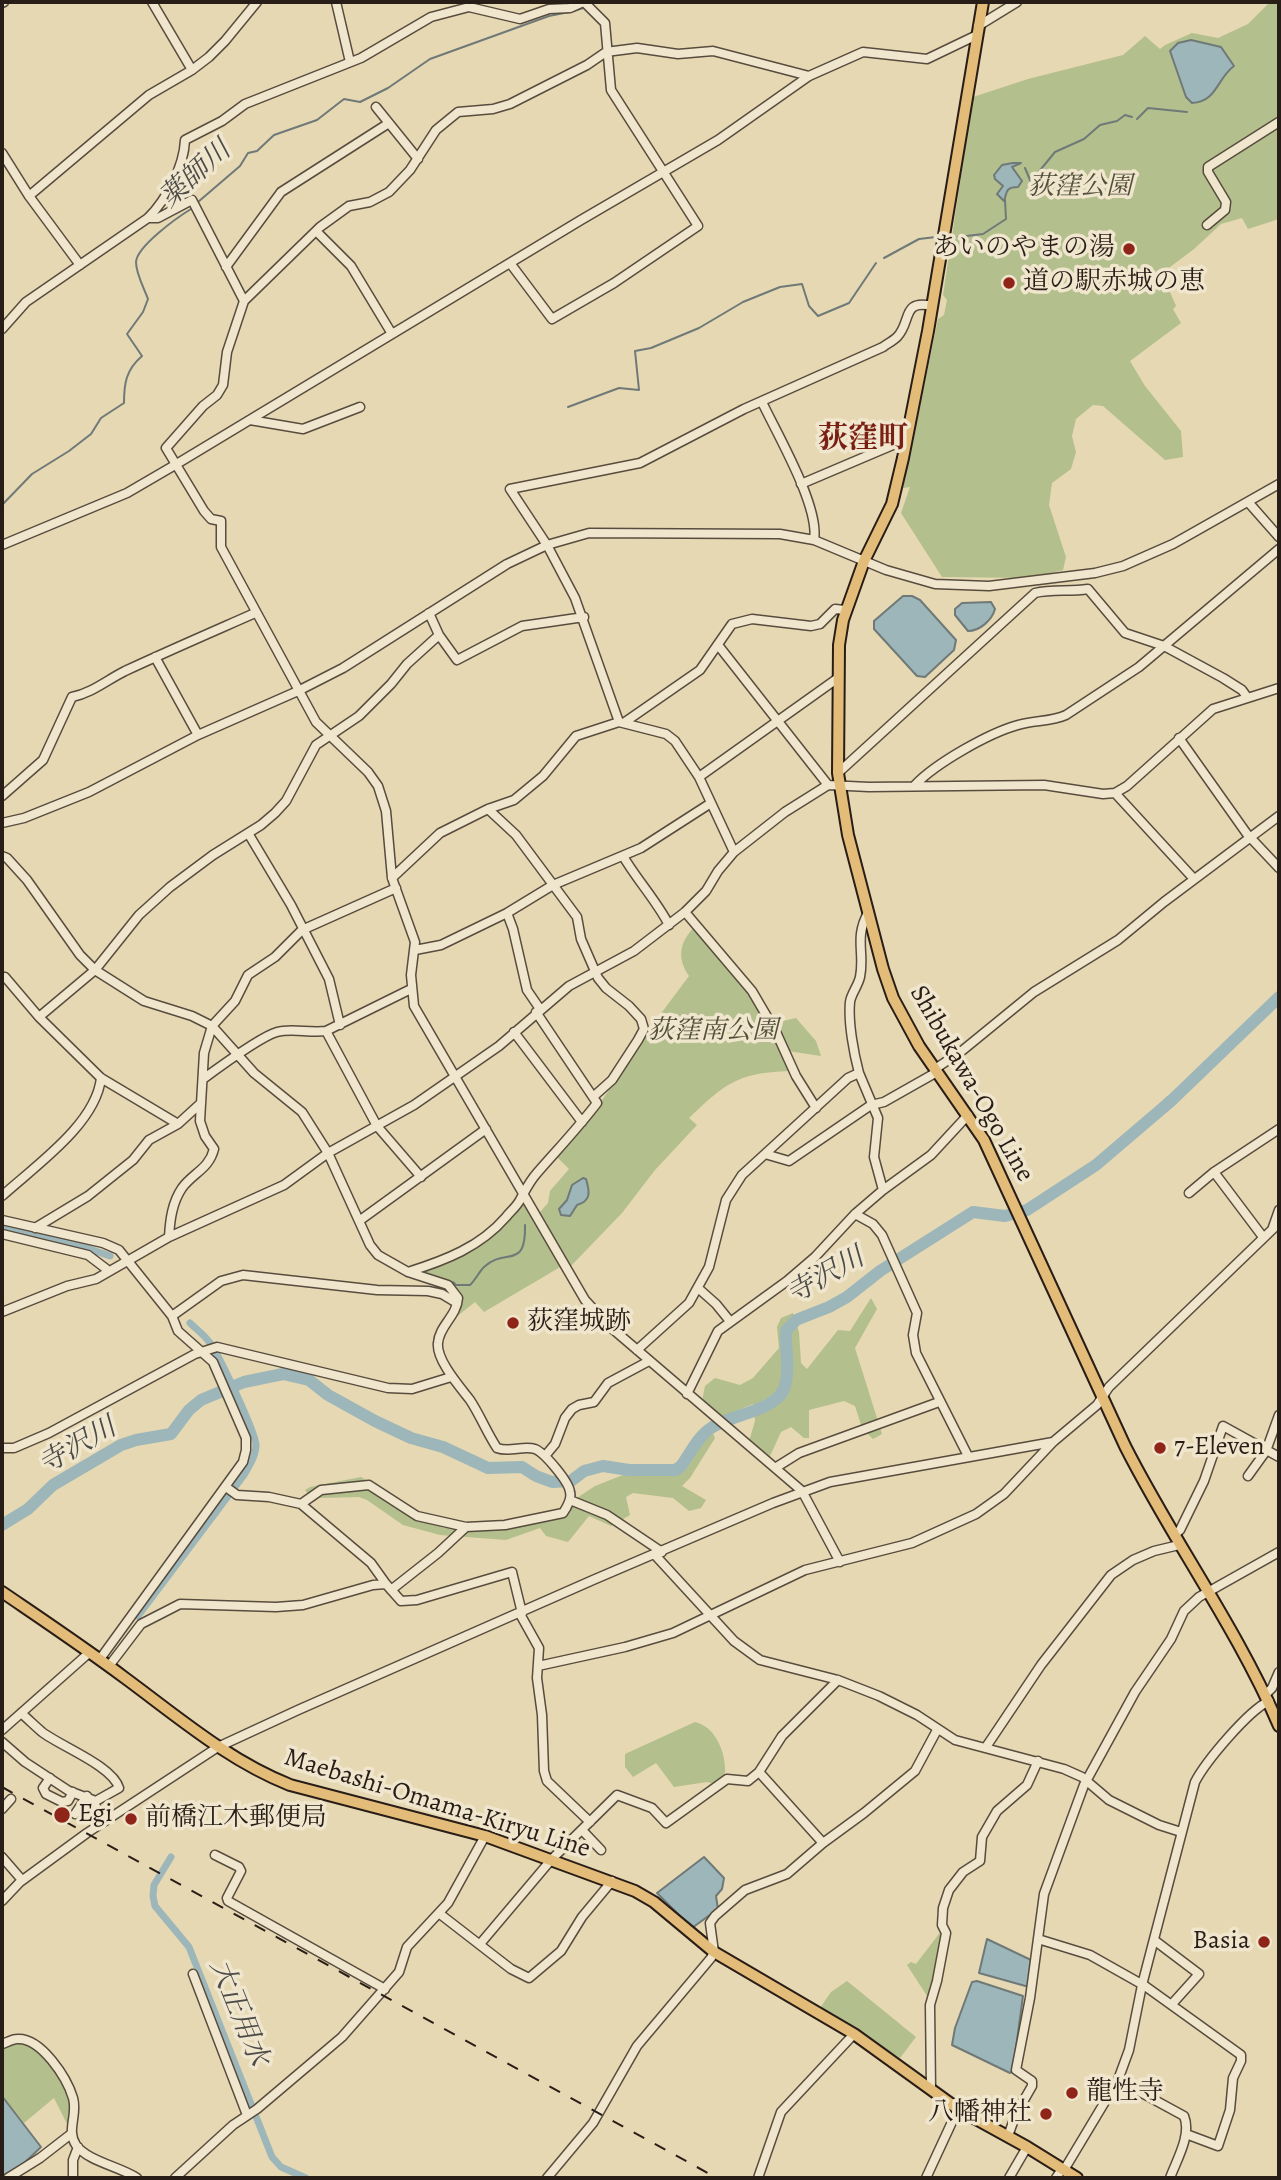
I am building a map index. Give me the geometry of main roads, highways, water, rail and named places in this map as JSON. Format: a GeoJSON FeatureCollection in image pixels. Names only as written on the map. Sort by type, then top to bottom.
{"type":"FeatureCollection","features":[{"type":"Feature","properties":{"kind":"main road","name":"Shibukawa-Ogo Line"},"geometry":{"type":"LineString","coordinates":[[982,2],[932,306],[907,439],[892,504],[864,561],[845,610],[839,645],[838,773],[846,824],[893,998],[911,1033],[984,1140],[1147,1489],[1267,1697],[1279,1726]]}},
{"type":"Feature","properties":{"kind":"main road","name":"Maebashi-Omama-Kiryu Line"},"geometry":{"type":"LineString","coordinates":[[2,1592],[101,1660],[218,1747],[249,1766],[290,1785],[485,1836],[612,1881],[654,1902],[714,1952],[854,2034],[958,2109],[1027,2147],[1061,2172],[1077,2178]]}},
{"type":"Feature","properties":{"kind":"water"},"geometry":{"type":"Polygon","coordinates":[[[1191,40],[1221,47],[1234,66],[1212,94],[1200,102],[1192,103],[1186,97],[1170,51],[1178,43],[1191,40]]]}},
{"type":"Feature","properties":{"kind":"water"},"geometry":{"type":"Polygon","coordinates":[[[1021,163],[1012,167],[1022,181],[1018,187],[1009,189],[1004,201],[997,194],[1003,186],[994,175],[1002,165],[1021,163]]]}},
{"type":"Feature","properties":{"kind":"water"},"geometry":{"type":"Polygon","coordinates":[[[903,596],[920,600],[956,640],[954,650],[925,677],[917,676],[874,629],[874,621],[903,596]]]}},
{"type":"Feature","properties":{"kind":"water"},"geometry":{"type":"Polygon","coordinates":[[[991,602],[995,609],[991,617],[977,629],[968,631],[955,615],[955,609],[962,603],[991,602]]]}},
{"type":"Feature","properties":{"kind":"water"},"geometry":{"type":"Polygon","coordinates":[[[583,1178],[586,1179],[588,1188],[587,1198],[577,1205],[570,1216],[561,1215],[559,1209],[567,1200],[572,1185],[583,1178]]]}},
{"type":"Feature","properties":{"kind":"water"},"geometry":{"type":"Polygon","coordinates":[[[704,1857],[724,1878],[722,1889],[716,1896],[718,1909],[692,1928],[657,1893],[704,1857]]]}},
{"type":"Feature","properties":{"kind":"water"},"geometry":{"type":"Polygon","coordinates":[[[987,1939],[1031,1960],[1029,1987],[979,1973],[987,1939]]]}},
{"type":"Feature","properties":{"kind":"water"},"geometry":{"type":"Polygon","coordinates":[[[977,1981],[1023,1996],[1013,2070],[1010,2073],[952,2045],[955,2028],[972,1982],[977,1981]]]}},
{"type":"Feature","properties":{"kind":"water"},"geometry":{"type":"Polygon","coordinates":[[[2,2096],[41,2147],[20,2167],[2,2176],[2,2096]]]}},
{"type":"Feature","properties":{"kind":"waterway","name":"薬師川"},"geometry":{"type":"LineString","coordinates":[[574,11],[583,8]]}},
{"type":"Feature","properties":{"kind":"waterway","name":"薬師川"},"geometry":{"type":"LineString","coordinates":[[198,202],[240,166],[248,153],[257,151],[274,135],[317,120],[344,99],[360,102],[388,88],[430,59],[549,16],[569,12]]}},
{"type":"Feature","properties":{"kind":"waterway"},"geometry":{"type":"LineString","coordinates":[[1137,119],[1148,108],[1187,112]]}},
{"type":"Feature","properties":{"kind":"waterway"},"geometry":{"type":"LineString","coordinates":[[1025,168],[1030,180],[1035,181],[1037,174],[1055,152],[1084,139],[1100,125],[1117,121],[1125,115],[1132,117]]}},
{"type":"Feature","properties":{"kind":"waterway"},"geometry":{"type":"LineString","coordinates":[[958,237],[983,234],[1006,219],[1005,200]]}},
{"type":"Feature","properties":{"kind":"waterway","name":"薬師川"},"geometry":{"type":"LineString","coordinates":[[2,505],[32,474],[69,451],[91,434],[101,418],[124,403],[127,377],[132,366],[142,356],[127,334],[143,312],[148,299],[137,271],[138,255],[159,232],[191,209]]}},
{"type":"Feature","properties":{"kind":"waterway"},"geometry":{"type":"LineString","coordinates":[[884,258],[919,239],[936,237]]}},
{"type":"Feature","properties":{"kind":"waterway"},"geometry":{"type":"LineString","coordinates":[[568,407],[619,388],[639,390],[635,351],[651,348],[699,328],[743,302],[780,287],[802,284],[809,306],[818,316],[849,303],[876,263]]}},
{"type":"Feature","properties":{"kind":"waterway","name":"寺沢川"},"geometry":{"type":"LineString","coordinates":[[2,1525],[28,1509],[53,1485],[121,1445],[171,1434],[189,1410],[201,1400],[244,1382],[283,1374],[309,1380],[328,1395],[375,1421],[411,1438],[443,1447],[488,1468],[522,1467],[552,1482],[571,1481],[584,1471],[603,1466],[629,1470],[676,1470],[711,1428],[761,1408],[778,1398],[787,1377],[786,1331],[796,1320],[847,1297],[880,1271],[973,1212],[1005,1216],[1027,1210],[1096,1165],[1171,1101],[1279,997]]}},
{"type":"Feature","properties":{"kind":"waterway","name":"寺沢川"},"geometry":{"type":"LineString","coordinates":[[1133,1131],[1168,1097],[1171,1100]]}},
{"type":"Feature","properties":{"kind":"waterway"},"geometry":{"type":"LineString","coordinates":[[453,1282],[456,1285],[470,1285],[492,1261],[518,1253],[522,1248],[525,1225]]}},
{"type":"Feature","properties":{"kind":"waterway","name":"大正用水"},"geometry":{"type":"LineString","coordinates":[[2,1226],[75,1244],[110,1256]]}},
{"type":"Feature","properties":{"kind":"waterway","name":"大正用水"},"geometry":{"type":"LineString","coordinates":[[138,1616],[244,1475],[256,1449],[237,1395],[216,1354],[207,1340],[190,1323]]}},
{"type":"Feature","properties":{"kind":"waterway","name":"大正用水"},"geometry":{"type":"LineString","coordinates":[[171,1857],[154,1885],[155,1906],[189,1947],[272,2157],[281,2167],[306,2178]]}},
{"type":"Feature","properties":{"kind":"railway"},"geometry":{"type":"LineString","coordinates":[[2,1787],[717,2178]]}},
{"type":"Feature","properties":{"kind":"place","name":"あいのやまの湯"},"geometry":{"type":"Point","coordinates":[1129,249]}},
{"type":"Feature","properties":{"kind":"place","name":"道の駅赤城の恵"},"geometry":{"type":"Point","coordinates":[1009,283]}},
{"type":"Feature","properties":{"kind":"place","name":"荻窪城跡"},"geometry":{"type":"Point","coordinates":[513,1323]}},
{"type":"Feature","properties":{"kind":"place","name":"7-Eleven"},"geometry":{"type":"Point","coordinates":[1160,1448]}},
{"type":"Feature","properties":{"kind":"place","name":"Egi"},"geometry":{"type":"Point","coordinates":[62,1815]}},
{"type":"Feature","properties":{"kind":"place","name":"前橋江木郵便局"},"geometry":{"type":"Point","coordinates":[131,1819]}},
{"type":"Feature","properties":{"kind":"place","name":"Basia"},"geometry":{"type":"Point","coordinates":[1264,1942]}},
{"type":"Feature","properties":{"kind":"place","name":"龍性寺"},"geometry":{"type":"Point","coordinates":[1072,2093]}},
{"type":"Feature","properties":{"kind":"place","name":"八幡神社"},"geometry":{"type":"Point","coordinates":[1046,2114]}},
{"type":"Feature","properties":{"kind":"district","name":"荻窪町"},"geometry":{"type":"Point","coordinates":[863,440]}},
{"type":"Feature","properties":{"kind":"park label","name":"荻窪公園"},"geometry":{"type":"Point","coordinates":[1080,188]}},
{"type":"Feature","properties":{"kind":"park label","name":"荻窪南公園"},"geometry":{"type":"Point","coordinates":[713,1032]}}]}
